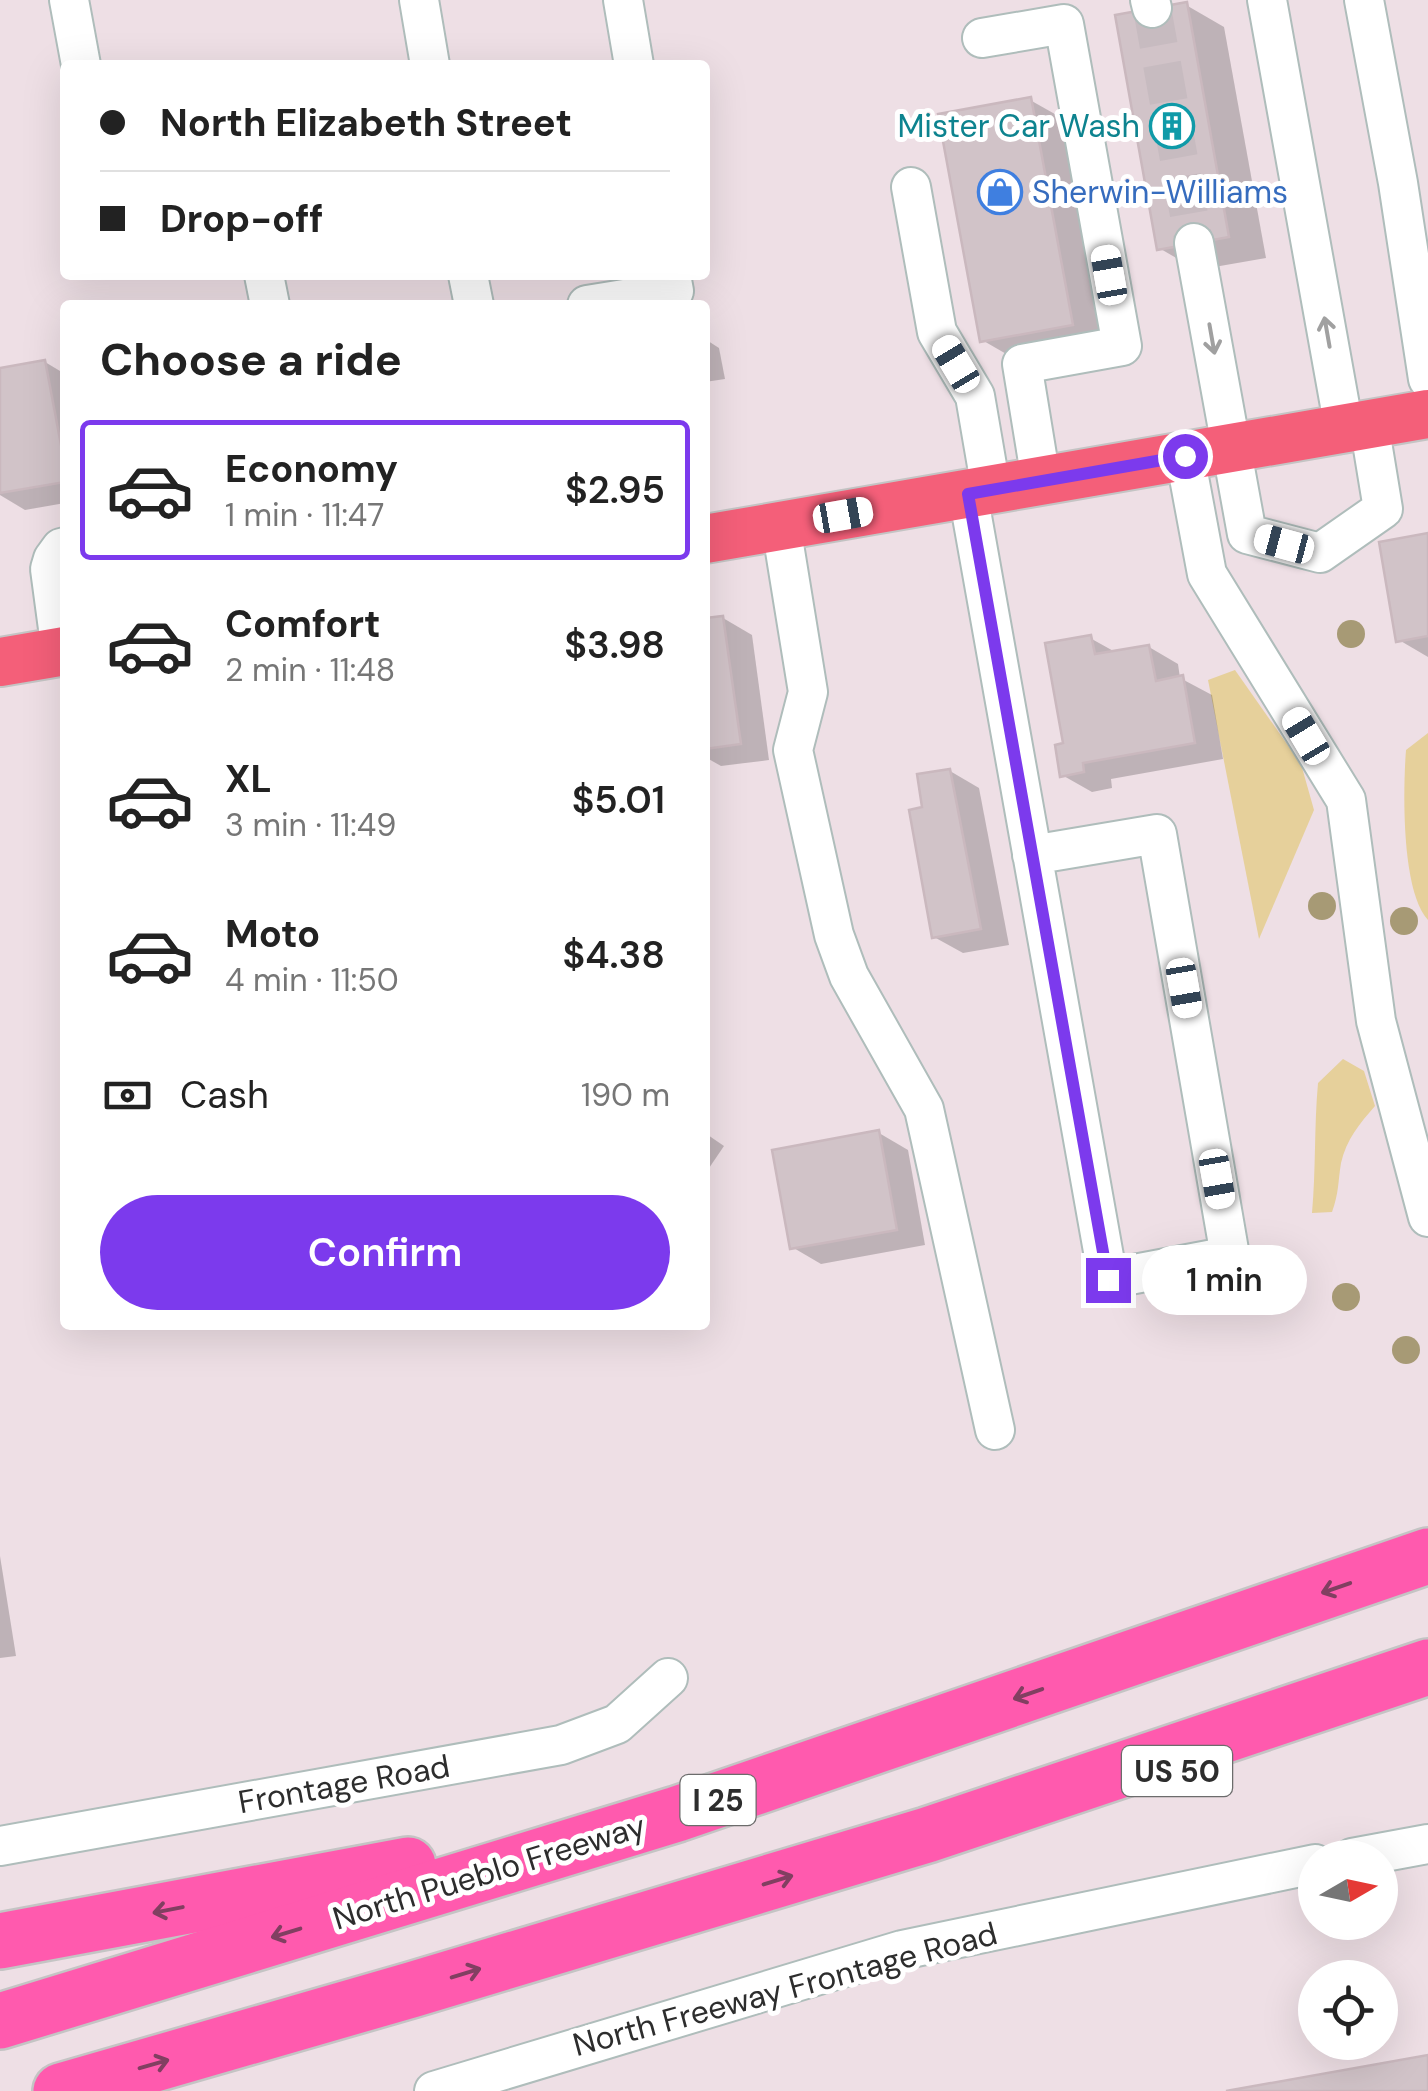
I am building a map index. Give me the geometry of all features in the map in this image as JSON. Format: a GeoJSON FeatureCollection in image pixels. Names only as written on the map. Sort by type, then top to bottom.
{"type":"FeatureCollection","features":[{"type":"Feature","properties":{"kind":"highway","name":"North Pueblo Freeway"},"geometry":{"type":"LineString","coordinates":[[0,2021],[677,1814],[1428,1556]]}},
{"type":"Feature","properties":{"kind":"highway"},"geometry":{"type":"LineString","coordinates":[[61,2091],[927,1834],[1428,1666]]}},
{"type":"Feature","properties":{"kind":"highway","name":"US 50"},"geometry":{"type":"LineString","coordinates":[[927,1834],[1428,1707]]}},
{"type":"Feature","properties":{"kind":"highway"},"geometry":{"type":"LineString","coordinates":[[0,1941],[677,1814]]}},
{"type":"Feature","properties":{"kind":"main road"},"geometry":{"type":"LineString","coordinates":[[710,538],[1428,414]]}},
{"type":"Feature","properties":{"kind":"main road"},"geometry":{"type":"LineString","coordinates":[[0,662],[60,652]]}},
{"type":"Feature","properties":{"kind":"street"},"geometry":{"type":"LineString","coordinates":[[69,0],[80,60]]}},
{"type":"Feature","properties":{"kind":"street"},"geometry":{"type":"LineString","coordinates":[[418,0],[429,60]]}},
{"type":"Feature","properties":{"kind":"street"},"geometry":{"type":"LineString","coordinates":[[622,0],[633,60]]}},
{"type":"Feature","properties":{"kind":"street"},"geometry":{"type":"LineString","coordinates":[[1194,243],[1248,534],[1320,553],[1383,509],[1356,426],[1267,0]]}},
{"type":"Feature","properties":{"kind":"street"},"geometry":{"type":"LineString","coordinates":[[1364,0],[1398,183],[1428,379]]}},
{"type":"Feature","properties":{"kind":"street"},"geometry":{"type":"LineString","coordinates":[[982,38],[1064,24],[1122,346],[1022,364],[1042,480]]}},
{"type":"Feature","properties":{"kind":"street"},"geometry":{"type":"LineString","coordinates":[[912,187],[937,332],[976,396],[979,492],[1032,854],[1108,1280],[1230,1256],[1156,834],[1032,854]]}},
{"type":"Feature","properties":{"kind":"street"},"geometry":{"type":"LineString","coordinates":[[618,300],[674,291],[672,280]]}},
{"type":"Feature","properties":{"kind":"street"},"geometry":{"type":"LineString","coordinates":[[1185,456],[1207,574],[1346,800],[1376,1020],[1428,1218]]}},
{"type":"Feature","properties":{"kind":"street"},"geometry":{"type":"LineString","coordinates":[[780,526],[808,692],[793,750],[834,935],[850,976],[924,1109],[995,1430]]}},
{"type":"Feature","properties":{"kind":"street"},"geometry":{"type":"LineString","coordinates":[[60,550],[50,569],[60,632]]}},
{"type":"Feature","properties":{"kind":"street","name":"Frontage Road"},"geometry":{"type":"LineString","coordinates":[[0,1846],[560,1745],[617,1724],[668,1678]]}},
{"type":"Feature","properties":{"kind":"street"},"geometry":{"type":"LineString","coordinates":[[1398,1850],[1428,1844]]}},
{"type":"Feature","properties":{"kind":"street","name":"North Freeway Frontage Road"},"geometry":{"type":"LineString","coordinates":[[434,2091],[902,1950],[1298,1868]]}},
{"type":"Feature","properties":{"kind":"shaded area"},"geometry":{"type":"Polygon","coordinates":[[[1235,670],[1301,764],[1314,810],[1259,939],[1208,680],[1235,670]]]}},
{"type":"Feature","properties":{"kind":"shaded area"},"geometry":{"type":"Polygon","coordinates":[[[1428,733],[1428,920],[1419,906],[1408,864],[1404,789],[1406,750],[1428,733]]]}},
{"type":"Feature","properties":{"kind":"shaded area"},"geometry":{"type":"Polygon","coordinates":[[[1343,1059],[1364,1071],[1375,1106],[1346,1147],[1332,1212],[1312,1213],[1318,1083],[1343,1059]]]}},
{"type":"Feature","properties":{"kind":"building","name":"Mister Car Wash"},"geometry":{"type":"Polygon","coordinates":[[[1187,2],[1229,237],[1157,250],[1115,15],[1187,2]]]}},
{"type":"Feature","properties":{"kind":"building","name":"Sherwin-Williams"},"geometry":{"type":"Polygon","coordinates":[[[1031,97],[1073,325],[980,342],[938,114],[1031,97]]]}},
{"type":"Feature","properties":{"kind":"building"},"geometry":{"type":"Polygon","coordinates":[[[45,360],[60,440],[60,483],[0,493],[0,368],[45,360]]]}},
{"type":"Feature","properties":{"kind":"building"},"geometry":{"type":"Polygon","coordinates":[[[1428,533],[1428,636],[1396,642],[1379,542],[1428,533]]]}},
{"type":"Feature","properties":{"kind":"building"},"geometry":{"type":"Polygon","coordinates":[[[723,616],[741,744],[710,748],[710,617],[723,616]]]}},
{"type":"Feature","properties":{"kind":"building"},"geometry":{"type":"Polygon","coordinates":[[[1091,635],[1095,654],[1149,645],[1156,681],[1183,675],[1195,743],[1083,763],[1084,772],[1060,777],[1055,745],[1063,743],[1045,643],[1091,635]]]}},
{"type":"Feature","properties":{"kind":"building"},"geometry":{"type":"Polygon","coordinates":[[[950,769],[981,929],[932,938],[909,810],[922,807],[917,774],[950,769]]]}},
{"type":"Feature","properties":{"kind":"building"},"geometry":{"type":"Polygon","coordinates":[[[879,1130],[897,1230],[790,1249],[772,1150],[879,1130]]]}},
{"type":"Feature","properties":{"kind":"building"},"geometry":{"type":"Polygon","coordinates":[[[1428,2055],[1428,2091],[1226,2091],[1428,2055]]]}},
{"type":"Feature","properties":{"kind":"tunnel"},"geometry":{"type":"LineString","coordinates":[[1152,8],[1194,243]]}},
{"type":"Feature","properties":{"kind":"place","name":"Mister Car Wash"},"geometry":{"type":"Point","coordinates":[1172,126]}},
{"type":"Feature","properties":{"kind":"place","name":"Sherwin-Williams"},"geometry":{"type":"Point","coordinates":[1000,192]}},
{"type":"Feature","properties":{"kind":"route"},"geometry":{"type":"LineString","coordinates":[[1108,1280],[968,494],[1185,456]]}}]}
